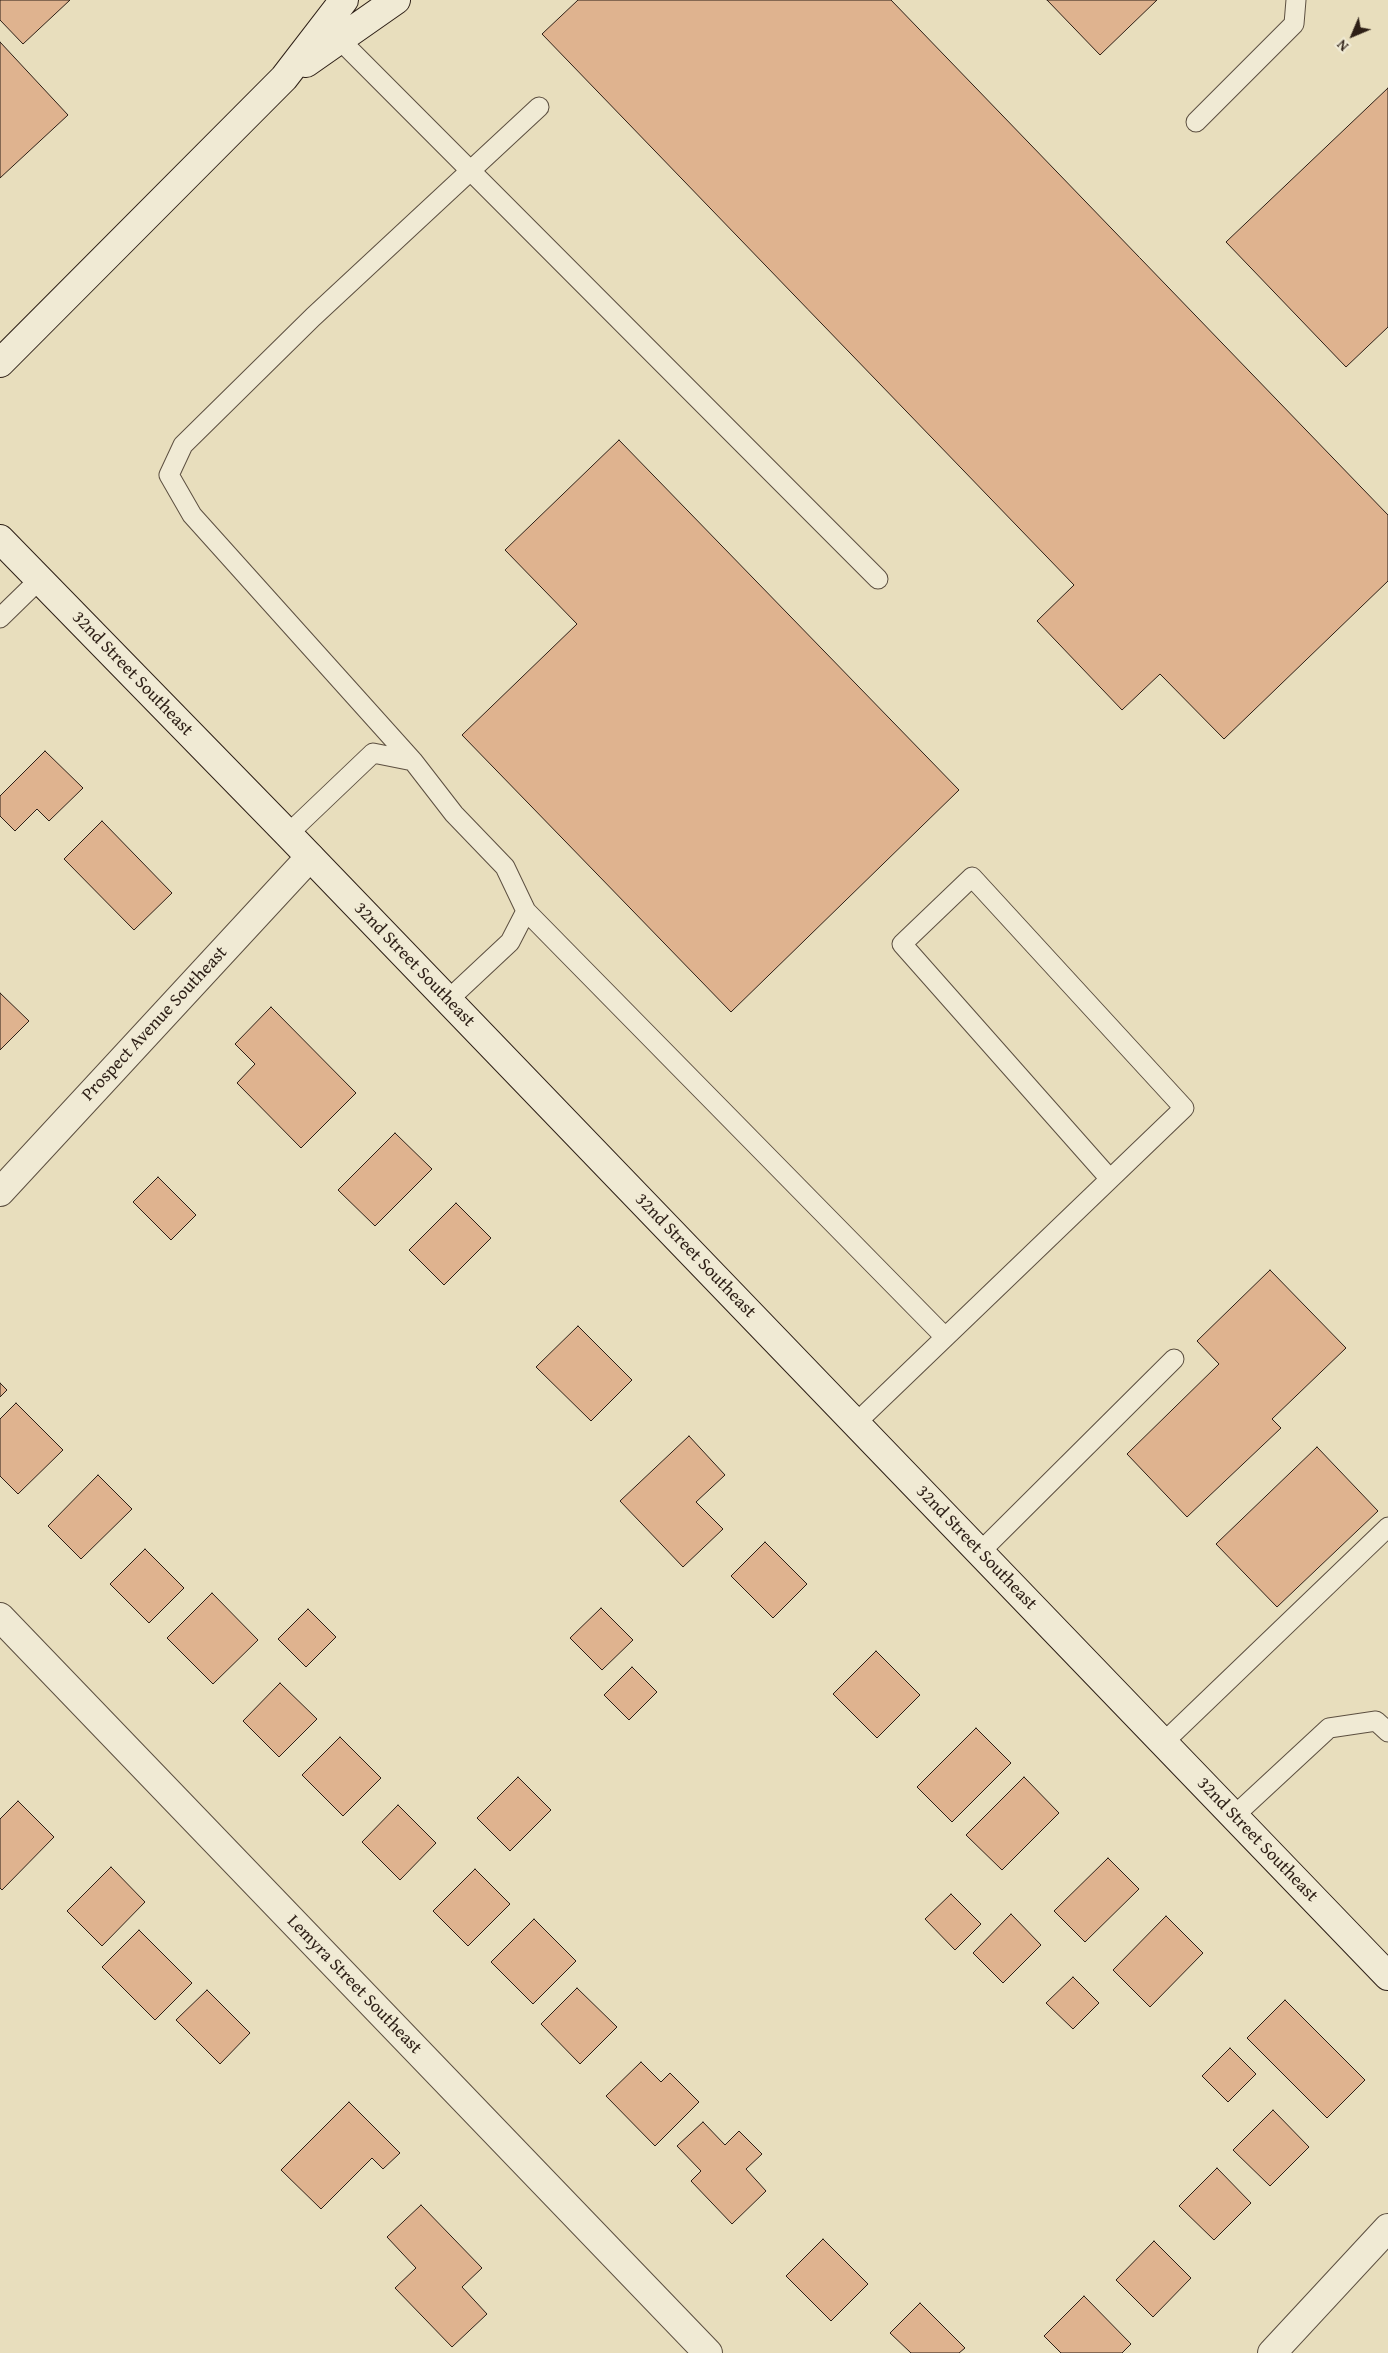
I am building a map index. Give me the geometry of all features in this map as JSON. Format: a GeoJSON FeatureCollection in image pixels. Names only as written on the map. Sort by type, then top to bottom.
{"type":"FeatureCollection","features":[{"type":"Feature","properties":{"kind":"street"},"geometry":{"type":"LineString","coordinates":[[0,363],[284,78],[344,0]]}},
{"type":"Feature","properties":{"kind":"street"},"geometry":{"type":"LineString","coordinates":[[284,78],[396,0]]}},
{"type":"Feature","properties":{"kind":"street","name":"32nd Street Southeast"},"geometry":{"type":"LineString","coordinates":[[0,539],[288,834],[1388,1976]]}},
{"type":"Feature","properties":{"kind":"street","name":"Prospect Avenue Southeast"},"geometry":{"type":"LineString","coordinates":[[0,1192],[310,857]]}},
{"type":"Feature","properties":{"kind":"street","name":"Lemyra Street Southeast"},"geometry":{"type":"LineString","coordinates":[[0,1617],[708,2353]]}},
{"type":"Feature","properties":{"kind":"street"},"geometry":{"type":"LineString","coordinates":[[1272,2353],[1388,2228]]}},
{"type":"Feature","properties":{"kind":"lane"},"geometry":{"type":"LineString","coordinates":[[1196,122],[1294,24],[1296,0]]}},
{"type":"Feature","properties":{"kind":"lane"},"geometry":{"type":"LineString","coordinates":[[340,39],[878,580]]}},
{"type":"Feature","properties":{"kind":"lane"},"geometry":{"type":"LineString","coordinates":[[539,107],[469,170],[183,445],[169,475],[192,515],[413,761],[454,814],[505,867],[526,911],[946,1337]]}},
{"type":"Feature","properties":{"kind":"lane"},"geometry":{"type":"LineString","coordinates":[[0,618],[40,580]]}},
{"type":"Feature","properties":{"kind":"lane"},"geometry":{"type":"LineString","coordinates":[[288,834],[373,753],[413,761]]}},
{"type":"Feature","properties":{"kind":"lane"},"geometry":{"type":"LineString","coordinates":[[856,1424],[1184,1108],[972,877],[902,944],[1110,1179]]}},
{"type":"Feature","properties":{"kind":"lane"},"geometry":{"type":"LineString","coordinates":[[448,1000],[510,942],[526,911]]}},
{"type":"Feature","properties":{"kind":"lane"},"geometry":{"type":"LineString","coordinates":[[980,1552],[1174,1359]]}},
{"type":"Feature","properties":{"kind":"lane"},"geometry":{"type":"LineString","coordinates":[[1163,1743],[1388,1527]]}},
{"type":"Feature","properties":{"kind":"lane"},"geometry":{"type":"LineString","coordinates":[[1234,1816],[1329,1728],[1376,1721],[1388,1732]]}},
{"type":"Feature","properties":{"kind":"building"},"geometry":{"type":"Polygon","coordinates":[[[0,0],[70,0],[23,44],[0,20],[0,0]]]}},
{"type":"Feature","properties":{"kind":"building"},"geometry":{"type":"Polygon","coordinates":[[[578,0],[891,0],[1388,515],[1388,581],[1224,739],[1160,674],[1122,710],[1037,621],[1074,585],[542,34],[578,0]]]}},
{"type":"Feature","properties":{"kind":"building"},"geometry":{"type":"Polygon","coordinates":[[[1047,0],[1157,0],[1100,55],[1047,0]]]}},
{"type":"Feature","properties":{"kind":"building"},"geometry":{"type":"Polygon","coordinates":[[[0,42],[68,115],[0,178],[0,42]]]}},
{"type":"Feature","properties":{"kind":"building"},"geometry":{"type":"Polygon","coordinates":[[[1388,88],[1388,327],[1346,367],[1226,242],[1388,88]]]}},
{"type":"Feature","properties":{"kind":"building"},"geometry":{"type":"Polygon","coordinates":[[[619,440],[959,790],[731,1012],[462,735],[577,624],[505,550],[619,440]]]}},
{"type":"Feature","properties":{"kind":"building"},"geometry":{"type":"Polygon","coordinates":[[[45,751],[83,788],[49,821],[37,809],[15,831],[0,816],[0,796],[45,751]]]}},
{"type":"Feature","properties":{"kind":"building"},"geometry":{"type":"Polygon","coordinates":[[[102,821],[172,893],[134,930],[64,859],[102,821]]]}},
{"type":"Feature","properties":{"kind":"building"},"geometry":{"type":"Polygon","coordinates":[[[0,993],[29,1021],[0,1050],[0,993]]]}},
{"type":"Feature","properties":{"kind":"building"},"geometry":{"type":"Polygon","coordinates":[[[271,1007],[356,1093],[301,1148],[237,1083],[255,1064],[235,1044],[271,1007]]]}},
{"type":"Feature","properties":{"kind":"building"},"geometry":{"type":"Polygon","coordinates":[[[395,1133],[432,1169],[375,1226],[338,1190],[395,1133]]]}},
{"type":"Feature","properties":{"kind":"building"},"geometry":{"type":"Polygon","coordinates":[[[158,1177],[196,1215],[171,1240],[133,1202],[158,1177]]]}},
{"type":"Feature","properties":{"kind":"building"},"geometry":{"type":"Polygon","coordinates":[[[456,1203],[491,1238],[444,1285],[409,1250],[456,1203]]]}},
{"type":"Feature","properties":{"kind":"building"},"geometry":{"type":"Polygon","coordinates":[[[1270,1270],[1346,1348],[1272,1419],[1281,1428],[1187,1517],[1127,1454],[1219,1364],[1197,1341],[1270,1270]]]}},
{"type":"Feature","properties":{"kind":"building"},"geometry":{"type":"Polygon","coordinates":[[[578,1326],[632,1380],[591,1421],[536,1367],[578,1326]]]}},
{"type":"Feature","properties":{"kind":"building"},"geometry":{"type":"Polygon","coordinates":[[[0,1383],[7,1390],[0,1397],[0,1383]]]}},
{"type":"Feature","properties":{"kind":"building"},"geometry":{"type":"Polygon","coordinates":[[[16,1403],[63,1450],[18,1494],[0,1476],[0,1419],[16,1403]]]}},
{"type":"Feature","properties":{"kind":"building"},"geometry":{"type":"Polygon","coordinates":[[[689,1436],[725,1475],[696,1502],[723,1529],[683,1567],[620,1501],[689,1436]]]}},
{"type":"Feature","properties":{"kind":"building"},"geometry":{"type":"Polygon","coordinates":[[[1317,1447],[1378,1511],[1277,1607],[1216,1544],[1317,1447]]]}},
{"type":"Feature","properties":{"kind":"building"},"geometry":{"type":"Polygon","coordinates":[[[98,1475],[132,1509],[81,1559],[48,1526],[98,1475]]]}},
{"type":"Feature","properties":{"kind":"building"},"geometry":{"type":"Polygon","coordinates":[[[765,1542],[807,1584],[773,1618],[731,1576],[765,1542]]]}},
{"type":"Feature","properties":{"kind":"building"},"geometry":{"type":"Polygon","coordinates":[[[145,1549],[184,1588],[149,1623],[110,1584],[145,1549]]]}},
{"type":"Feature","properties":{"kind":"building"},"geometry":{"type":"Polygon","coordinates":[[[212,1593],[258,1640],[213,1684],[167,1638],[212,1593]]]}},
{"type":"Feature","properties":{"kind":"building"},"geometry":{"type":"Polygon","coordinates":[[[601,1608],[633,1640],[602,1670],[570,1638],[601,1608]]]}},
{"type":"Feature","properties":{"kind":"building"},"geometry":{"type":"Polygon","coordinates":[[[308,1609],[336,1637],[306,1667],[278,1639],[308,1609]]]}},
{"type":"Feature","properties":{"kind":"building"},"geometry":{"type":"Polygon","coordinates":[[[876,1651],[920,1695],[877,1738],[833,1694],[876,1651]]]}},
{"type":"Feature","properties":{"kind":"building"},"geometry":{"type":"Polygon","coordinates":[[[632,1667],[657,1692],[629,1720],[604,1695],[632,1667]]]}},
{"type":"Feature","properties":{"kind":"building"},"geometry":{"type":"Polygon","coordinates":[[[280,1683],[317,1719],[279,1757],[243,1721],[280,1683]]]}},
{"type":"Feature","properties":{"kind":"building"},"geometry":{"type":"Polygon","coordinates":[[[976,1728],[1011,1763],[952,1822],[917,1787],[976,1728]]]}},
{"type":"Feature","properties":{"kind":"building"},"geometry":{"type":"Polygon","coordinates":[[[340,1737],[381,1778],[343,1816],[302,1775],[340,1737]]]}},
{"type":"Feature","properties":{"kind":"building"},"geometry":{"type":"Polygon","coordinates":[[[518,1777],[551,1810],[510,1851],[477,1818],[518,1777]]]}},
{"type":"Feature","properties":{"kind":"building"},"geometry":{"type":"Polygon","coordinates":[[[1024,1777],[1059,1813],[1002,1870],[966,1835],[1024,1777]]]}},
{"type":"Feature","properties":{"kind":"building"},"geometry":{"type":"Polygon","coordinates":[[[18,1801],[54,1837],[2,1890],[0,1888],[0,1819],[18,1801]]]}},
{"type":"Feature","properties":{"kind":"building"},"geometry":{"type":"Polygon","coordinates":[[[398,1805],[436,1843],[400,1880],[362,1842],[398,1805]]]}},
{"type":"Feature","properties":{"kind":"building"},"geometry":{"type":"Polygon","coordinates":[[[1108,1858],[1139,1889],[1085,1942],[1054,1911],[1108,1858]]]}},
{"type":"Feature","properties":{"kind":"building"},"geometry":{"type":"Polygon","coordinates":[[[111,1867],[145,1902],[102,1946],[67,1911],[111,1867]]]}},
{"type":"Feature","properties":{"kind":"building"},"geometry":{"type":"Polygon","coordinates":[[[475,1869],[510,1904],[468,1946],[433,1911],[475,1869]]]}},
{"type":"Feature","properties":{"kind":"building"},"geometry":{"type":"Polygon","coordinates":[[[951,1894],[981,1924],[955,1950],[925,1919],[951,1894]]]}},
{"type":"Feature","properties":{"kind":"building"},"geometry":{"type":"Polygon","coordinates":[[[1011,1914],[1041,1945],[1003,1983],[973,1953],[1011,1914]]]}},
{"type":"Feature","properties":{"kind":"building"},"geometry":{"type":"Polygon","coordinates":[[[1166,1916],[1203,1953],[1150,2007],[1113,1970],[1166,1916]]]}},
{"type":"Feature","properties":{"kind":"building"},"geometry":{"type":"Polygon","coordinates":[[[534,1919],[576,1961],[533,2004],[491,1962],[534,1919]]]}},
{"type":"Feature","properties":{"kind":"building"},"geometry":{"type":"Polygon","coordinates":[[[139,1930],[192,1983],[155,2020],[102,1967],[139,1930]]]}},
{"type":"Feature","properties":{"kind":"building"},"geometry":{"type":"Polygon","coordinates":[[[1073,1977],[1099,2003],[1073,2029],[1046,2003],[1073,1977]]]}},
{"type":"Feature","properties":{"kind":"building"},"geometry":{"type":"Polygon","coordinates":[[[577,1988],[617,2027],[580,2064],[541,2024],[577,1988]]]}},
{"type":"Feature","properties":{"kind":"building"},"geometry":{"type":"Polygon","coordinates":[[[207,1990],[250,2033],[220,2064],[176,2020],[207,1990]]]}},
{"type":"Feature","properties":{"kind":"building"},"geometry":{"type":"Polygon","coordinates":[[[1285,2000],[1365,2080],[1327,2118],[1247,2038],[1285,2000]]]}},
{"type":"Feature","properties":{"kind":"building"},"geometry":{"type":"Polygon","coordinates":[[[1230,2048],[1256,2074],[1228,2102],[1202,2076],[1230,2048]]]}},
{"type":"Feature","properties":{"kind":"building"},"geometry":{"type":"Polygon","coordinates":[[[641,2062],[661,2082],[670,2073],[699,2102],[655,2146],[606,2096],[641,2062]]]}},
{"type":"Feature","properties":{"kind":"building"},"geometry":{"type":"Polygon","coordinates":[[[349,2102],[400,2153],[383,2169],[372,2158],[321,2209],[281,2170],[349,2102]]]}},
{"type":"Feature","properties":{"kind":"building"},"geometry":{"type":"Polygon","coordinates":[[[1273,2110],[1309,2147],[1270,2186],[1233,2150],[1273,2110]]]}},
{"type":"Feature","properties":{"kind":"building"},"geometry":{"type":"Polygon","coordinates":[[[703,2122],[725,2145],[739,2131],[762,2154],[746,2169],[766,2191],[732,2224],[691,2181],[701,2171],[677,2146],[703,2122]]]}},
{"type":"Feature","properties":{"kind":"building"},"geometry":{"type":"Polygon","coordinates":[[[1217,2168],[1251,2203],[1214,2240],[1179,2206],[1217,2168]]]}},
{"type":"Feature","properties":{"kind":"building"},"geometry":{"type":"Polygon","coordinates":[[[421,2205],[482,2268],[462,2287],[487,2314],[452,2347],[395,2288],[416,2268],[387,2237],[421,2205]]]}},
{"type":"Feature","properties":{"kind":"building"},"geometry":{"type":"Polygon","coordinates":[[[823,2239],[868,2284],[831,2321],[786,2276],[823,2239]]]}},
{"type":"Feature","properties":{"kind":"building"},"geometry":{"type":"Polygon","coordinates":[[[1154,2241],[1191,2278],[1153,2317],[1116,2280],[1154,2241]]]}},
{"type":"Feature","properties":{"kind":"building"},"geometry":{"type":"Polygon","coordinates":[[[1084,2296],[1131,2344],[1122,2353],[1061,2353],[1044,2336],[1084,2296]]]}},
{"type":"Feature","properties":{"kind":"building"},"geometry":{"type":"Polygon","coordinates":[[[920,2303],[965,2348],[959,2353],[911,2353],[890,2333],[920,2303]]]}}]}
